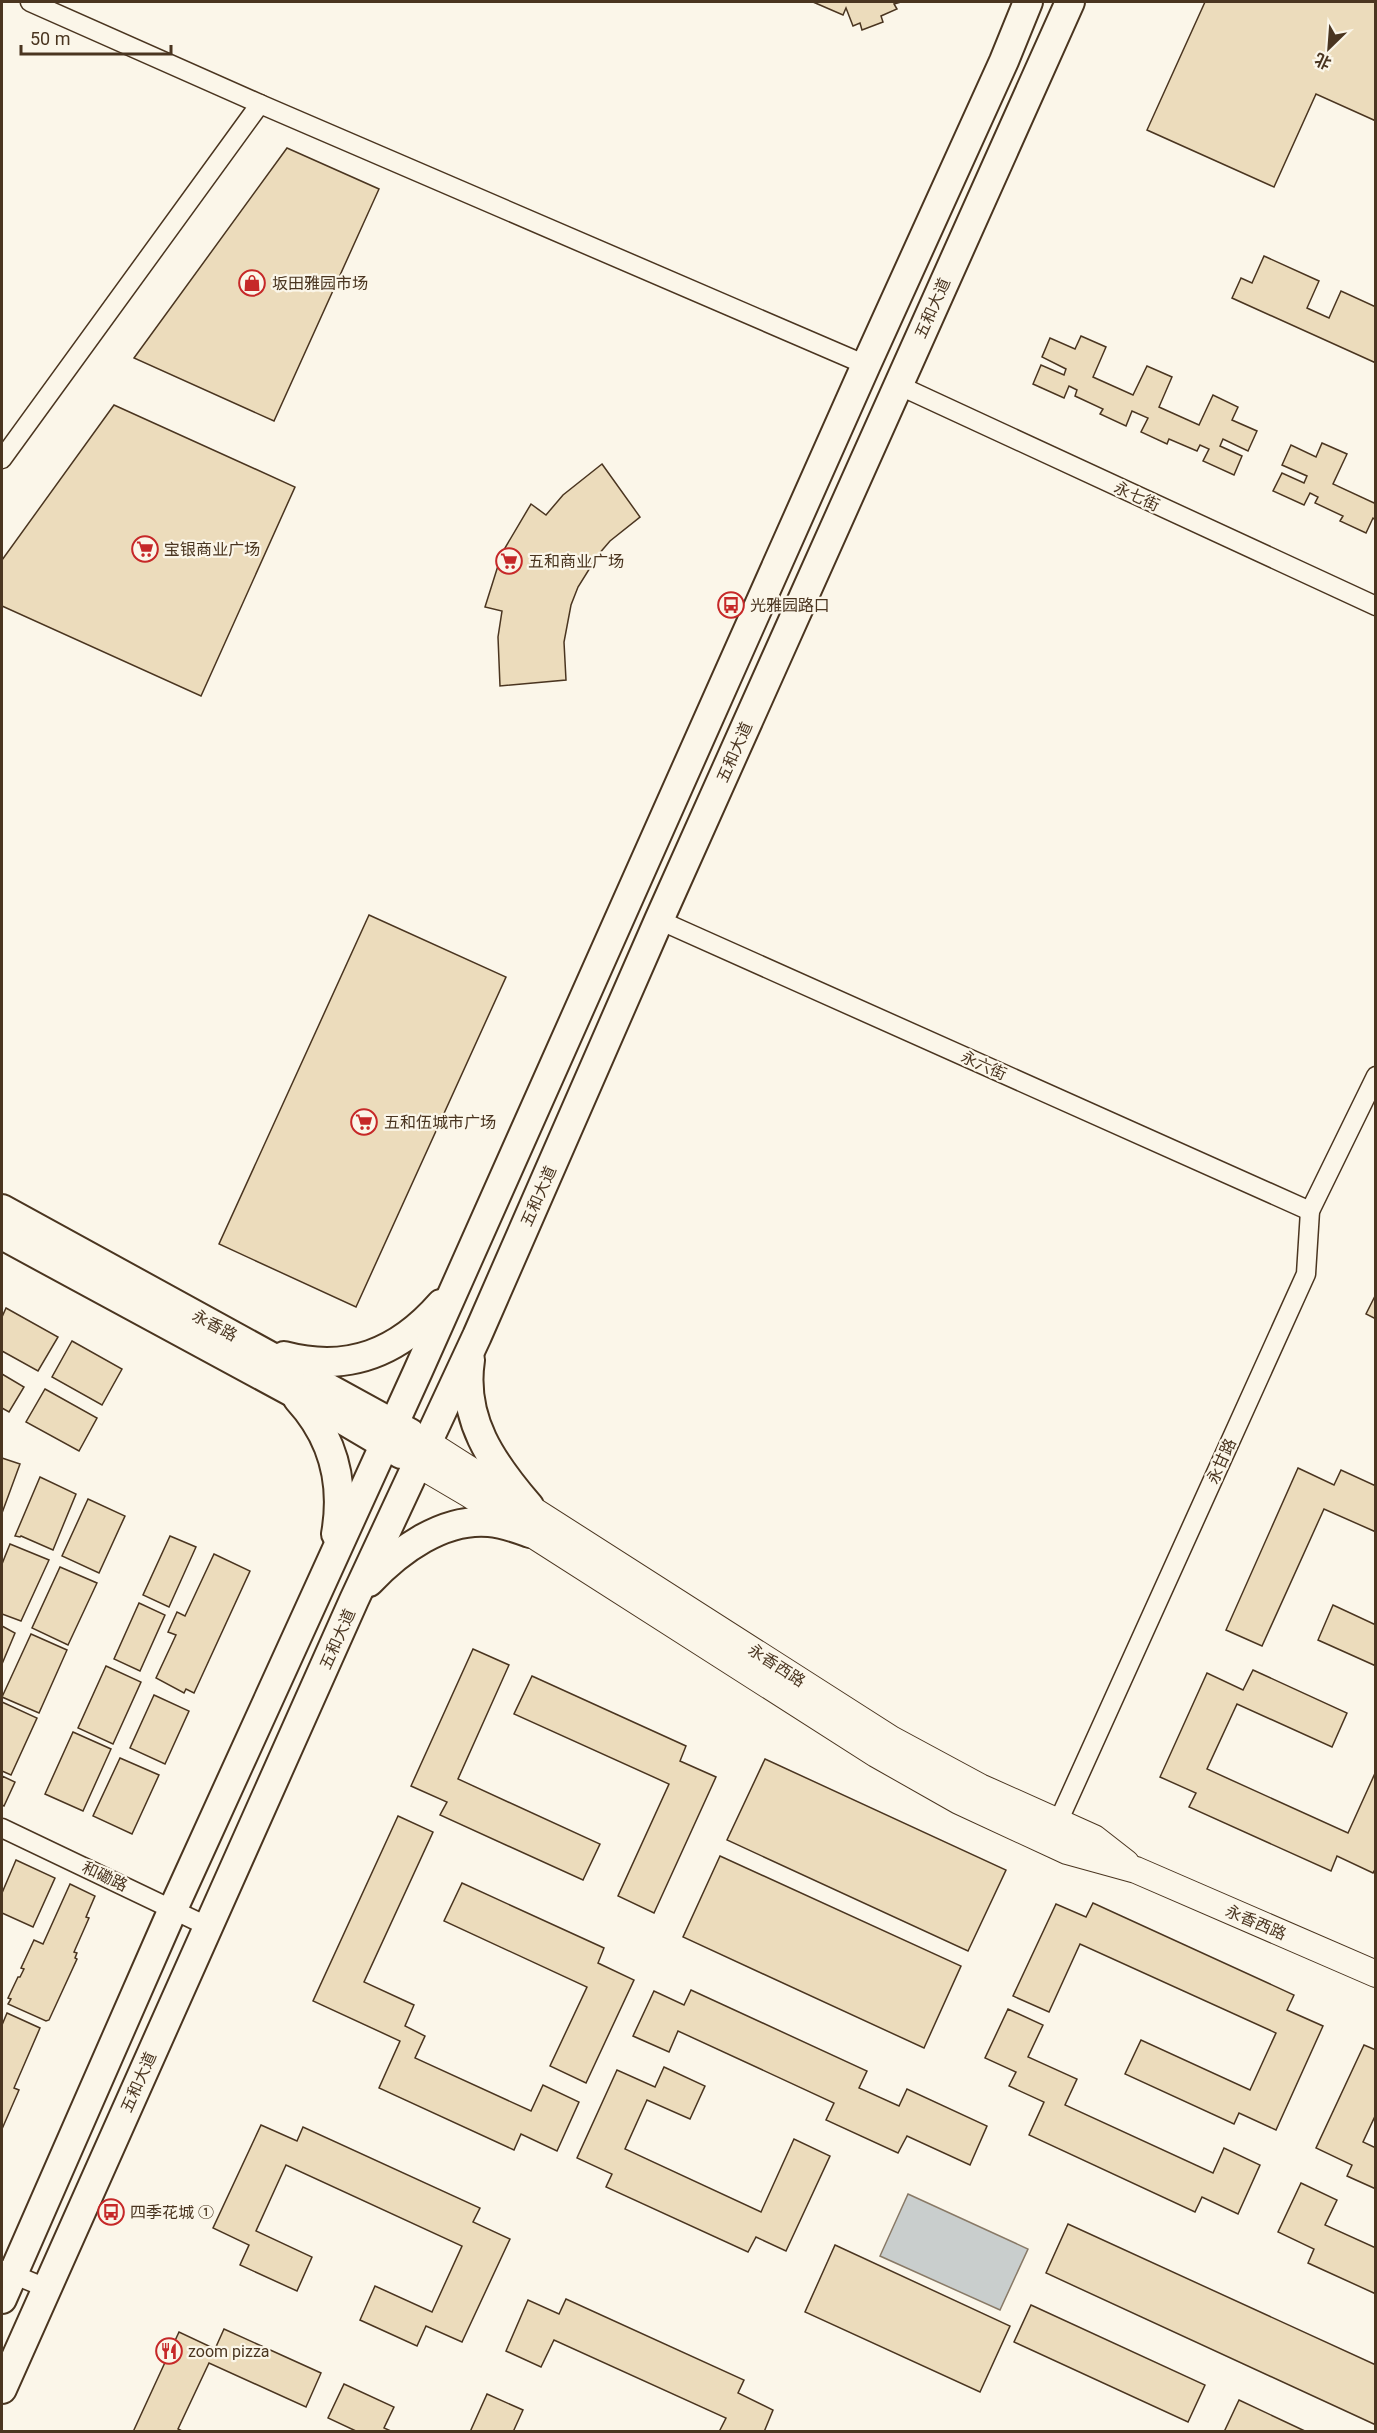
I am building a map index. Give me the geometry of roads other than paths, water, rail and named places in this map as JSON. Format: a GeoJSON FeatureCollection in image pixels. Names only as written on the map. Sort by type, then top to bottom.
{"type":"FeatureCollection","features":[{"type":"Feature","properties":{"kind":"main road"},"geometry":{"type":"LineString","coordinates":[[5,2281],[389,1434],[1004,61],[1028,2]]}},
{"type":"Feature","properties":{"kind":"main road","name":"五和大道"},"geometry":{"type":"LineString","coordinates":[[2,2389],[354,1600],[477,1336],[658,920],[1070,2]]}},
{"type":"Feature","properties":{"kind":"main road","name":"永香路"},"geometry":{"type":"LineString","coordinates":[[2,1209],[261,1350],[389,1434],[423,1453]]}},
{"type":"Feature","properties":{"kind":"main road","name":"永香路"},"geometry":{"type":"LineString","coordinates":[[2,1234],[282,1387],[389,1434]]}},
{"type":"Feature","properties":{"kind":"main road"},"geometry":{"type":"LineString","coordinates":[[456,1284],[494,1298]]}},
{"type":"Feature","properties":{"kind":"main road"},"geometry":{"type":"LineString","coordinates":[[261,1350],[289,1358],[314,1360],[360,1359],[382,1352],[402,1341],[419,1326],[456,1284]]}},
{"type":"Feature","properties":{"kind":"main road"},"geometry":{"type":"LineString","coordinates":[[325,1575],[354,1600],[384,1566],[400,1553],[446,1528],[466,1523],[503,1524],[529,1519],[493,1460],[474,1419],[467,1382],[477,1336]]}},
{"type":"Feature","properties":{"kind":"main road"},"geometry":{"type":"LineString","coordinates":[[282,1387],[299,1400],[313,1416],[333,1455],[340,1501],[325,1575]]}},
{"type":"Feature","properties":{"kind":"main road","name":"永香西路"},"geometry":{"type":"LineString","coordinates":[[423,1453],[529,1519],[910,1774],[959,1801],[1053,1832],[1067,1851],[1136,1870],[1376,1974]]}},
{"type":"Feature","properties":{"kind":"street"},"geometry":{"type":"LineString","coordinates":[[30,2],[260,104],[866,365]]}},
{"type":"Feature","properties":{"kind":"street"},"geometry":{"type":"LineString","coordinates":[[2,459],[260,104]]}},
{"type":"Feature","properties":{"kind":"street","name":"永七街"},"geometry":{"type":"LineString","coordinates":[[898,385],[1376,606]]}},
{"type":"Feature","properties":{"kind":"street","name":"永六街"},"geometry":{"type":"LineString","coordinates":[[658,920],[1310,1210]]}},
{"type":"Feature","properties":{"kind":"street","name":"永甘路"},"geometry":{"type":"LineString","coordinates":[[1053,1832],[1306,1274],[1310,1210],[1376,1076]]}},
{"type":"Feature","properties":{"kind":"street","name":"和磡路"},"geometry":{"type":"LineString","coordinates":[[2,1828],[207,1926]]}},
{"type":"Feature","properties":{"kind":"street"},"geometry":{"type":"LineString","coordinates":[[5,2281],[46,2288]]}},
{"type":"Feature","properties":{"kind":"place","name":"坂田雅园市场"},"geometry":{"type":"Point","coordinates":[252,283]}},
{"type":"Feature","properties":{"kind":"place","name":"宝银商业广场"},"geometry":{"type":"Point","coordinates":[145,549]}},
{"type":"Feature","properties":{"kind":"place","name":"五和商业广场"},"geometry":{"type":"Point","coordinates":[509,561]}},
{"type":"Feature","properties":{"kind":"place","name":"光雅园路口"},"geometry":{"type":"Point","coordinates":[731,605]}},
{"type":"Feature","properties":{"kind":"place","name":"五和伍城市广场"},"geometry":{"type":"Point","coordinates":[364,1122]}},
{"type":"Feature","properties":{"kind":"place","name":"四季花城 ①"},"geometry":{"type":"Point","coordinates":[111,2212]}},
{"type":"Feature","properties":{"kind":"place","name":"zoom pizza"},"geometry":{"type":"Point","coordinates":[169,2351]}}]}
